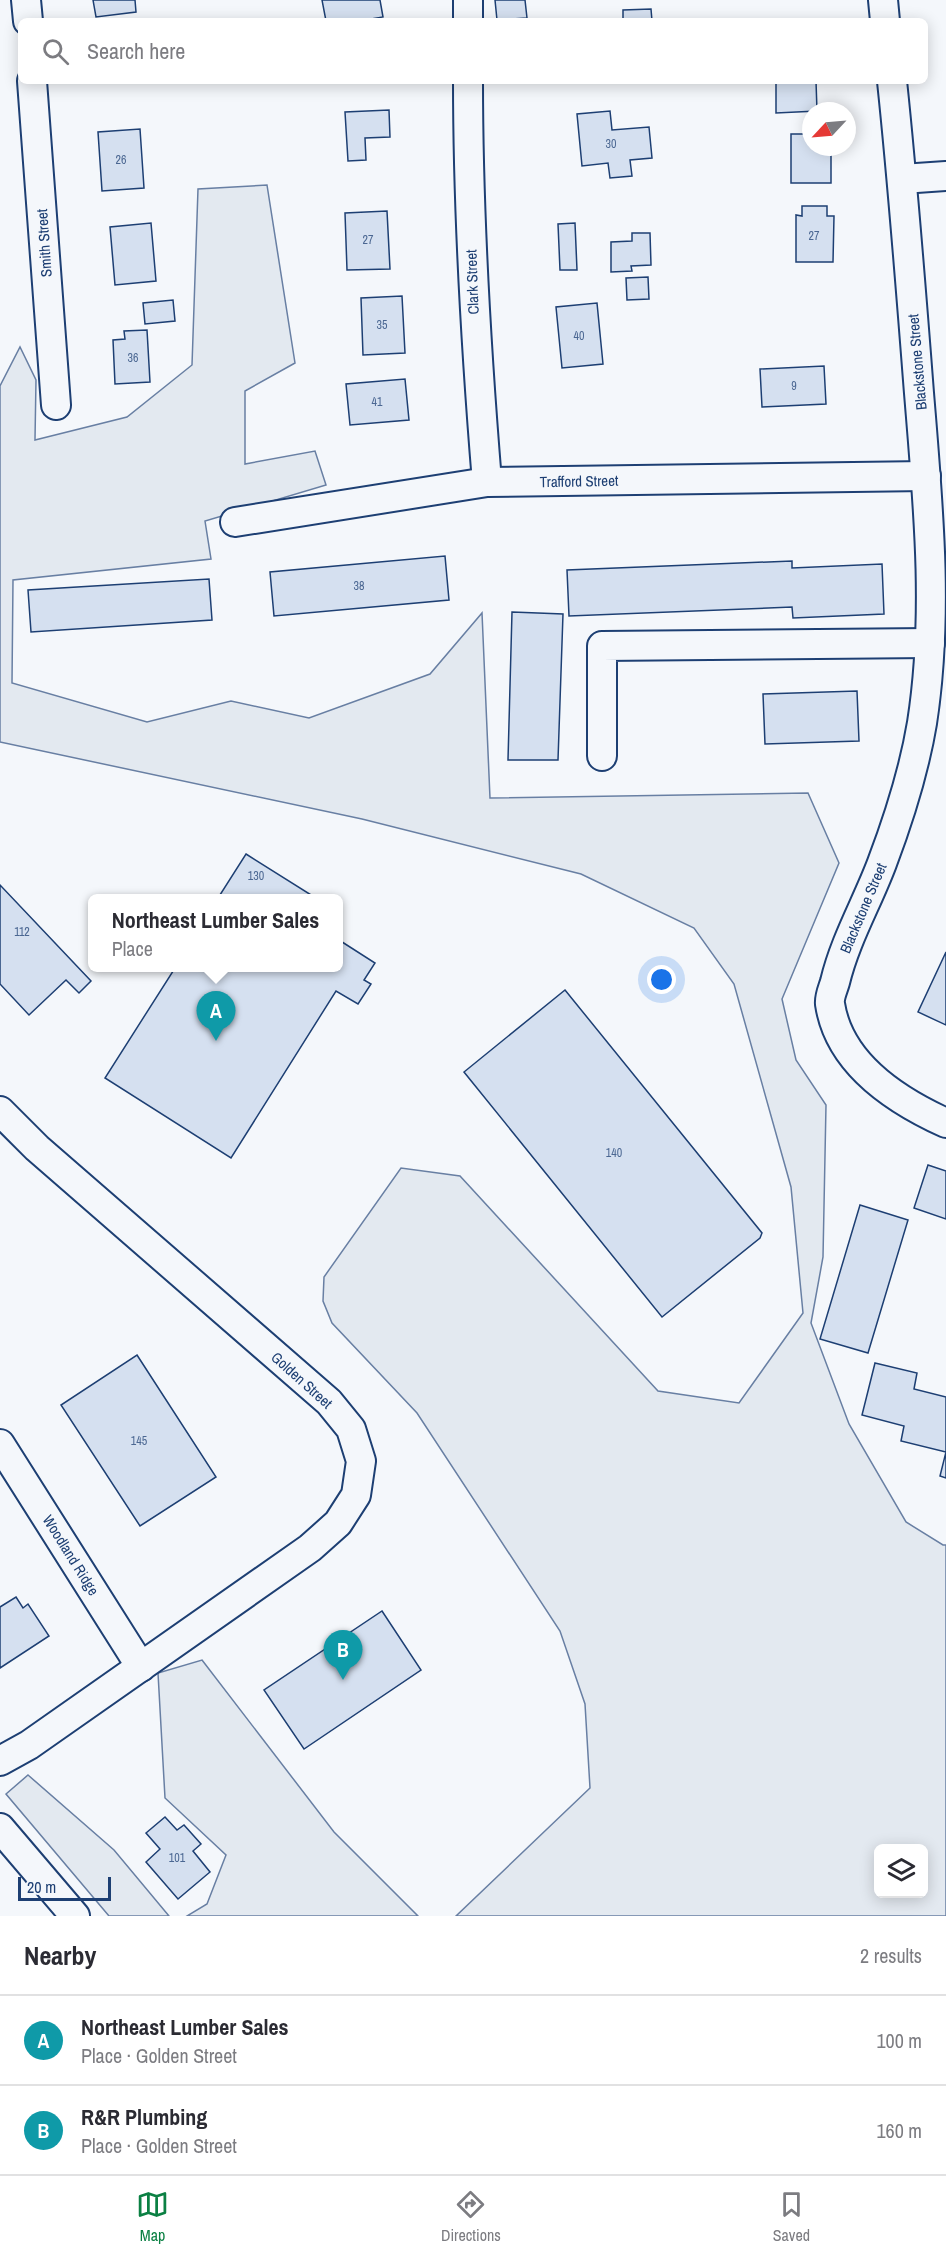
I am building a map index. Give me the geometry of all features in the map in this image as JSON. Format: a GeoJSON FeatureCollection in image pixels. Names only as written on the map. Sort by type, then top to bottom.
{"type":"FeatureCollection","features":[{"type":"Feature","properties":{"kind":"street"},"geometry":{"type":"LineString","coordinates":[[26,0],[28,18]]}},
{"type":"Feature","properties":{"kind":"street"},"geometry":{"type":"LineString","coordinates":[[468,0],[468,18]]}},
{"type":"Feature","properties":{"kind":"street"},"geometry":{"type":"LineString","coordinates":[[883,0],[885,18]]}},
{"type":"Feature","properties":{"kind":"street","name":"Smith Street"},"geometry":{"type":"LineString","coordinates":[[32,84],[57,405]]}},
{"type":"Feature","properties":{"kind":"street","name":"Clark Street"},"geometry":{"type":"LineString","coordinates":[[468,84],[468,167],[474,314],[487,482]]}},
{"type":"Feature","properties":{"kind":"street","name":"Blackstone Street"},"geometry":{"type":"LineString","coordinates":[[892,84],[926,476],[938,563],[922,723],[906,795],[882,864],[841,959],[830,1002],[842,1041],[866,1073],[916,1109],[946,1123]]}},
{"type":"Feature","properties":{"kind":"street"},"geometry":{"type":"LineString","coordinates":[[902,179],[946,176]]}},
{"type":"Feature","properties":{"kind":"street","name":"Trafford Street"},"geometry":{"type":"LineString","coordinates":[[235,522],[487,482],[926,476]]}},
{"type":"Feature","properties":{"kind":"street"},"geometry":{"type":"LineString","coordinates":[[602,756],[602,646],[930,643]]}},
{"type":"Feature","properties":{"kind":"street","name":"Golden Street"},"geometry":{"type":"LineString","coordinates":[[0,1111],[37,1148],[329,1402],[351,1429],[361,1461],[356,1495],[338,1523],[310,1548],[28,1745],[0,1761]]}},
{"type":"Feature","properties":{"kind":"street","name":"Woodland Ridge"},"geometry":{"type":"LineString","coordinates":[[0,1444],[141,1667]]}},
{"type":"Feature","properties":{"kind":"street"},"geometry":{"type":"LineString","coordinates":[[0,1828],[75,1916]]}},
{"type":"Feature","properties":{"kind":"shaded area"},"geometry":{"type":"Polygon","coordinates":[[[267,185],[295,363],[245,391],[245,464],[315,451],[326,485],[205,521],[211,559],[13,580],[12,683],[147,722],[231,701],[309,718],[430,674],[482,613],[490,798],[808,793],[839,863],[782,999],[796,1060],[826,1105],[823,1257],[811,1323],[849,1424],[906,1522],[946,1545],[946,1916],[456,1916],[590,1788],[585,1704],[560,1631],[417,1413],[332,1323],[323,1301],[324,1277],[401,1168],[460,1176],[658,1391],[739,1403],[803,1313],[791,1187],[734,984],[694,928],[581,874],[362,819],[0,742],[0,386],[20,347],[36,380],[35,440],[127,417],[192,365],[198,189],[267,185]]]}},
{"type":"Feature","properties":{"kind":"shaded area"},"geometry":{"type":"Polygon","coordinates":[[[202,1660],[334,1832],[418,1916],[187,1916],[207,1904],[226,1855],[165,1798],[158,1673],[202,1660]]]}},
{"type":"Feature","properties":{"kind":"shaded area"},"geometry":{"type":"Polygon","coordinates":[[[28,1775],[114,1850],[169,1916],[109,1916],[6,1794],[28,1775]]]}},
{"type":"Feature","properties":{"kind":"building"},"geometry":{"type":"Polygon","coordinates":[[[93,0],[135,0],[136,12],[96,17],[93,0]]]}},
{"type":"Feature","properties":{"kind":"building"},"geometry":{"type":"Polygon","coordinates":[[[322,0],[380,0],[383,17],[377,18],[325,18],[322,0]]]}},
{"type":"Feature","properties":{"kind":"building"},"geometry":{"type":"Polygon","coordinates":[[[495,0],[525,0],[527,18],[497,18],[495,0]]]}},
{"type":"Feature","properties":{"kind":"building"},"geometry":{"type":"Polygon","coordinates":[[[651,9],[652,18],[623,18],[623,10],[651,9]]]}},
{"type":"Feature","properties":{"kind":"building"},"geometry":{"type":"Polygon","coordinates":[[[776,84],[816,84],[817,102],[802,102],[802,112],[776,113],[776,84]]]}},
{"type":"Feature","properties":{"kind":"building"},"geometry":{"type":"Polygon","coordinates":[[[389,110],[390,137],[365,138],[366,160],[348,161],[345,112],[389,110]]]}},
{"type":"Feature","properties":{"kind":"building"},"geometry":{"type":"Polygon","coordinates":[[[610,111],[612,130],[649,127],[652,158],[630,160],[632,176],[610,178],[608,163],[582,166],[577,114],[610,111]]]}},
{"type":"Feature","properties":{"kind":"building"},"geometry":{"type":"Polygon","coordinates":[[[140,129],[144,188],[102,191],[98,132],[140,129]]]}},
{"type":"Feature","properties":{"kind":"building"},"geometry":{"type":"Polygon","coordinates":[[[791,134],[802,134],[802,156],[831,156],[831,183],[791,183],[791,134]]]}},
{"type":"Feature","properties":{"kind":"building"},"geometry":{"type":"Polygon","coordinates":[[[802,206],[827,206],[827,216],[834,216],[833,262],[796,262],[796,215],[802,216],[802,206]]]}},
{"type":"Feature","properties":{"kind":"building"},"geometry":{"type":"Polygon","coordinates":[[[387,211],[390,269],[347,270],[345,213],[387,211]]]}},
{"type":"Feature","properties":{"kind":"building"},"geometry":{"type":"Polygon","coordinates":[[[151,223],[156,281],[115,285],[110,227],[151,223]]]}},
{"type":"Feature","properties":{"kind":"building"},"geometry":{"type":"Polygon","coordinates":[[[575,223],[577,270],[560,270],[558,224],[575,223]]]}},
{"type":"Feature","properties":{"kind":"building"},"geometry":{"type":"Polygon","coordinates":[[[632,233],[650,233],[651,265],[631,266],[632,271],[611,272],[611,242],[632,241],[632,233]]]}},
{"type":"Feature","properties":{"kind":"building"},"geometry":{"type":"Polygon","coordinates":[[[648,277],[649,299],[627,300],[626,278],[648,277]]]}},
{"type":"Feature","properties":{"kind":"building"},"geometry":{"type":"Polygon","coordinates":[[[402,296],[405,353],[363,355],[361,298],[402,296]]]}},
{"type":"Feature","properties":{"kind":"building"},"geometry":{"type":"Polygon","coordinates":[[[173,300],[175,321],[145,324],[143,303],[173,300]]]}},
{"type":"Feature","properties":{"kind":"building"},"geometry":{"type":"Polygon","coordinates":[[[597,303],[603,364],[562,368],[556,307],[597,303]]]}},
{"type":"Feature","properties":{"kind":"building"},"geometry":{"type":"Polygon","coordinates":[[[147,330],[150,382],[115,384],[113,340],[125,339],[124,331],[147,330]]]}},
{"type":"Feature","properties":{"kind":"building"},"geometry":{"type":"Polygon","coordinates":[[[824,366],[826,404],[762,407],[760,369],[824,366]]]}},
{"type":"Feature","properties":{"kind":"building"},"geometry":{"type":"Polygon","coordinates":[[[405,379],[409,420],[350,425],[346,384],[405,379]]]}},
{"type":"Feature","properties":{"kind":"building"},"geometry":{"type":"Polygon","coordinates":[[[445,556],[449,600],[274,616],[270,572],[445,556]]]}},
{"type":"Feature","properties":{"kind":"building"},"geometry":{"type":"Polygon","coordinates":[[[792,561],[792,568],[882,564],[884,614],[793,618],[792,607],[569,616],[567,570],[792,561]]]}},
{"type":"Feature","properties":{"kind":"building"},"geometry":{"type":"Polygon","coordinates":[[[209,579],[212,620],[31,632],[28,590],[209,579]]]}},
{"type":"Feature","properties":{"kind":"building"},"geometry":{"type":"Polygon","coordinates":[[[512,612],[563,614],[558,760],[508,760],[512,612]]]}},
{"type":"Feature","properties":{"kind":"building"},"geometry":{"type":"Polygon","coordinates":[[[857,691],[859,741],[765,744],[763,694],[857,691]]]}},
{"type":"Feature","properties":{"kind":"building"},"geometry":{"type":"Polygon","coordinates":[[[246,854],[310,894],[221,894],[246,854]]]}},
{"type":"Feature","properties":{"kind":"building"},"geometry":{"type":"Polygon","coordinates":[[[0,885],[91,981],[79,993],[66,980],[29,1015],[0,984],[0,885]]]}},
{"type":"Feature","properties":{"kind":"building"},"geometry":{"type":"Polygon","coordinates":[[[343,943],[375,963],[364,980],[371,984],[358,1004],[336,991],[231,1158],[105,1078],[172,972],[343,972],[343,943]]]}},
{"type":"Feature","properties":{"kind":"building"},"geometry":{"type":"Polygon","coordinates":[[[946,952],[946,1025],[918,1012],[946,952]]]}},
{"type":"Feature","properties":{"kind":"building"},"geometry":{"type":"Polygon","coordinates":[[[565,990],[762,1233],[760,1238],[662,1317],[464,1072],[565,990]]]}},
{"type":"Feature","properties":{"kind":"building"},"geometry":{"type":"Polygon","coordinates":[[[928,1165],[946,1171],[946,1219],[914,1208],[928,1165]]]}},
{"type":"Feature","properties":{"kind":"building"},"geometry":{"type":"Polygon","coordinates":[[[860,1205],[908,1220],[868,1353],[820,1339],[860,1205]]]}},
{"type":"Feature","properties":{"kind":"building"},"geometry":{"type":"Polygon","coordinates":[[[137,1355],[216,1477],[140,1526],[61,1405],[137,1355]]]}},
{"type":"Feature","properties":{"kind":"building"},"geometry":{"type":"Polygon","coordinates":[[[875,1363],[917,1373],[914,1389],[946,1397],[946,1452],[901,1441],[904,1426],[862,1415],[875,1363]]]}},
{"type":"Feature","properties":{"kind":"building"},"geometry":{"type":"Polygon","coordinates":[[[946,1452],[946,1478],[940,1476],[946,1452]]]}},
{"type":"Feature","properties":{"kind":"building"},"geometry":{"type":"Polygon","coordinates":[[[16,1597],[23,1608],[28,1604],[49,1636],[0,1668],[0,1607],[16,1597]]]}},
{"type":"Feature","properties":{"kind":"building"},"geometry":{"type":"Polygon","coordinates":[[[382,1611],[421,1670],[304,1749],[264,1690],[382,1611]]]}},
{"type":"Feature","properties":{"kind":"building"},"geometry":{"type":"Polygon","coordinates":[[[165,1817],[177,1830],[184,1825],[201,1844],[193,1851],[210,1872],[178,1899],[146,1862],[160,1849],[146,1833],[165,1817]]]}},
{"type":"Feature","properties":{"kind":"place","name":"Northeast Lumber Sales"},"geometry":{"type":"Point","coordinates":[216,1041]}},
{"type":"Feature","properties":{"kind":"place","name":"R&R Plumbing"},"geometry":{"type":"Point","coordinates":[343,1680]}}]}
